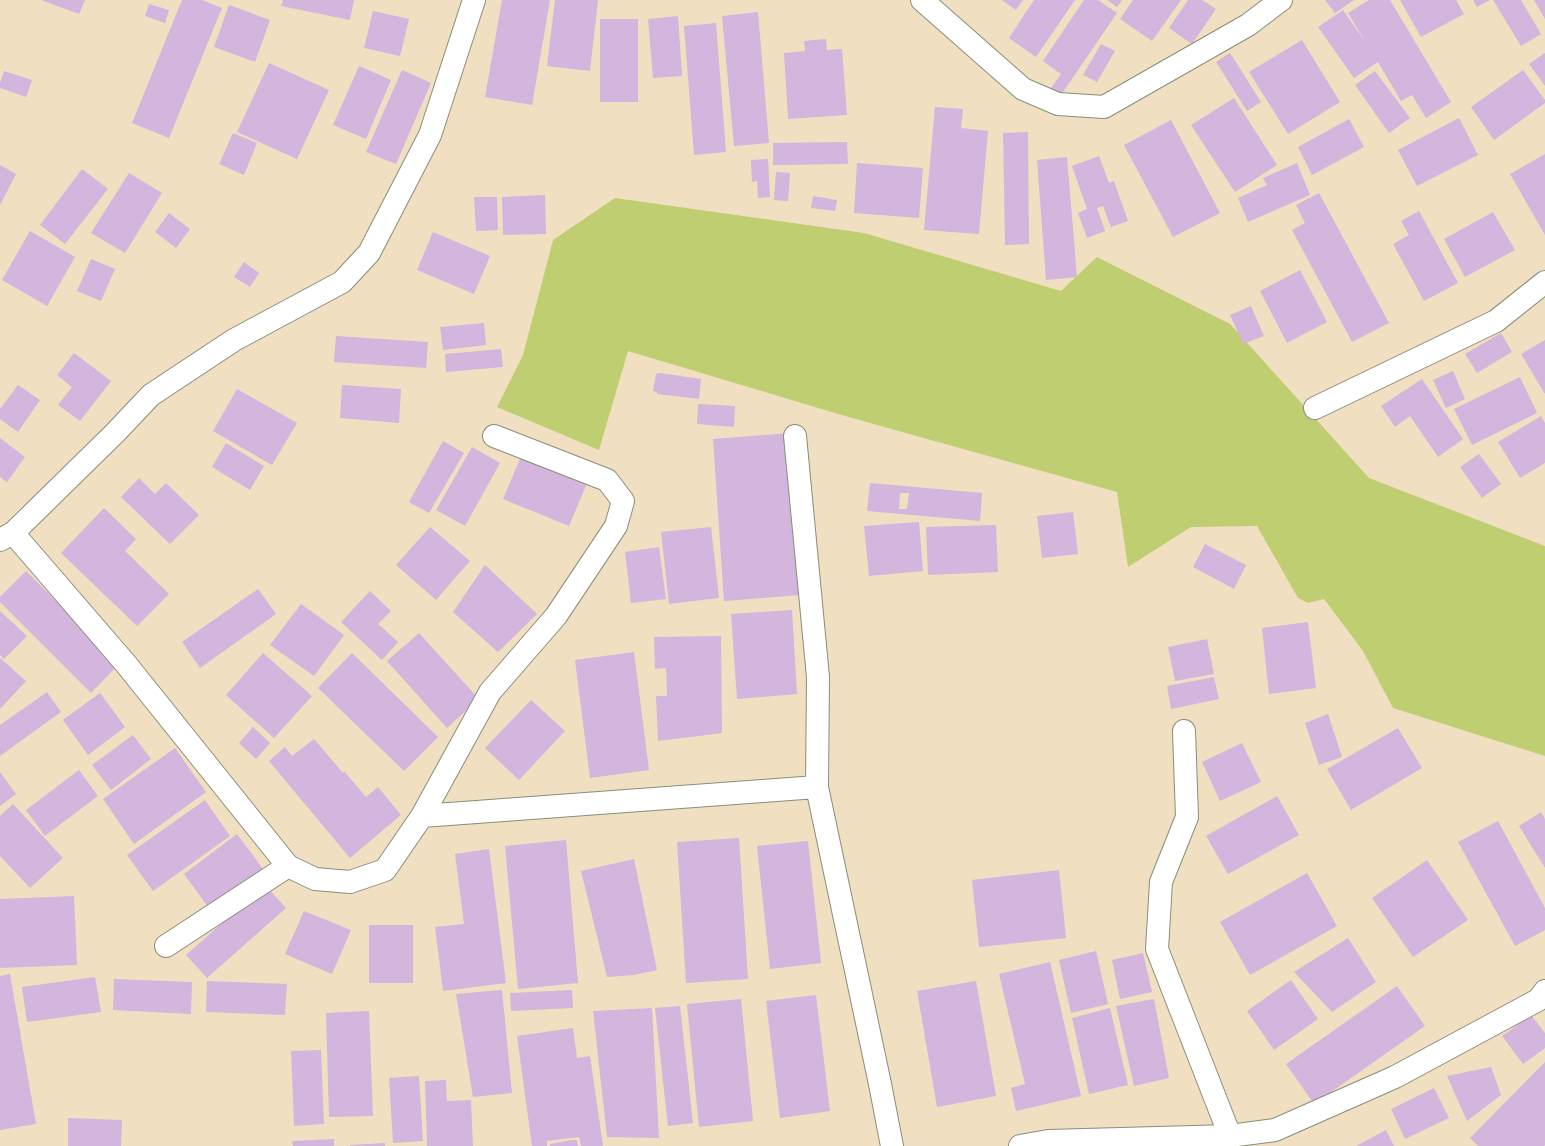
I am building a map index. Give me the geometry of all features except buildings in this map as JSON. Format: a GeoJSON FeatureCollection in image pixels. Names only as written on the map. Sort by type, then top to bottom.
{"type":"FeatureCollection","features":[{"type":"Feature","properties":{"kind":"street"},"geometry":{"type":"LineString","coordinates":[[474,0],[430,135],[369,253],[342,282],[234,340],[151,395],[116,433],[7,537],[126,664],[288,866],[315,879],[350,882],[385,870],[422,816],[490,692],[556,616],[616,526],[623,501],[607,480],[494,436]]}},
{"type":"Feature","properties":{"kind":"street"},"geometry":{"type":"LineString","coordinates":[[922,0],[1023,89],[1058,104],[1104,107],[1248,26],[1282,0]]}},
{"type":"Feature","properties":{"kind":"street"},"geometry":{"type":"LineString","coordinates":[[1315,408],[1496,321],[1545,282]]}},
{"type":"Feature","properties":{"kind":"street"},"geometry":{"type":"LineString","coordinates":[[795,436],[818,677],[817,787],[892,1146]]}},
{"type":"Feature","properties":{"kind":"street"},"geometry":{"type":"LineString","coordinates":[[1184,731],[1187,817],[1161,882],[1156,949],[1230,1136]]}},
{"type":"Feature","properties":{"kind":"street"},"geometry":{"type":"LineString","coordinates":[[422,816],[817,787]]}},
{"type":"Feature","properties":{"kind":"street"},"geometry":{"type":"LineString","coordinates":[[166,946],[288,866]]}},
{"type":"Feature","properties":{"kind":"street"},"geometry":{"type":"LineString","coordinates":[[1020,1146],[1048,1141],[1230,1136],[1275,1130],[1395,1077],[1543,999]]}},
{"type":"Feature","properties":{"kind":"green space"},"geometry":{"type":"Polygon","coordinates":[[[615,198],[864,233],[1061,291],[1097,257],[1230,324],[1369,478],[1545,546],[1545,756],[1393,708],[1363,651],[1324,599],[1308,603],[1298,598],[1257,526],[1191,527],[1128,567],[1117,492],[845,416],[628,351],[599,450],[497,407],[523,355],[553,240],[615,198]]]}}]}
